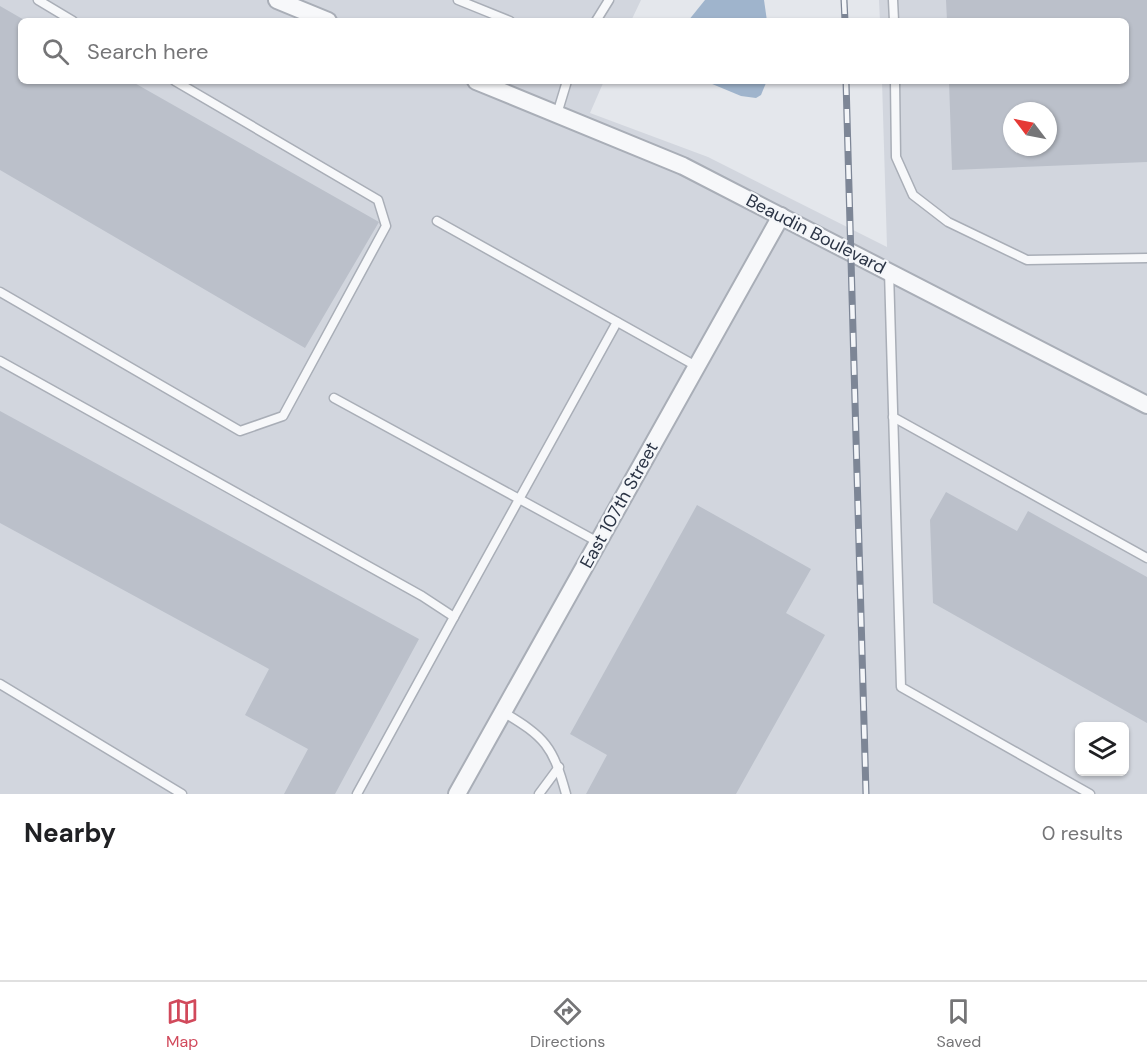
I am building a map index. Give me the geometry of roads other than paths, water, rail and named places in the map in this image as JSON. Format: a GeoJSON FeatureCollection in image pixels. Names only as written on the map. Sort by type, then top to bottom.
{"type":"FeatureCollection","features":[{"type":"Feature","properties":{"kind":"street"},"geometry":{"type":"LineString","coordinates":[[277,0],[321,18]]}},
{"type":"Feature","properties":{"kind":"street","name":"Beaudin Boulevard"},"geometry":{"type":"LineString","coordinates":[[483,84],[683,166],[1147,405]]}},
{"type":"Feature","properties":{"kind":"street","name":"East 107th Street"},"geometry":{"type":"LineString","coordinates":[[457,794],[781,216]]}},
{"type":"Feature","properties":{"kind":"lane"},"geometry":{"type":"LineString","coordinates":[[38,0],[68,18]]}},
{"type":"Feature","properties":{"kind":"lane"},"geometry":{"type":"LineString","coordinates":[[458,0],[503,18]]}},
{"type":"Feature","properties":{"kind":"lane"},"geometry":{"type":"LineString","coordinates":[[598,18],[609,0]]}},
{"type":"Feature","properties":{"kind":"lane"},"geometry":{"type":"LineString","coordinates":[[893,0],[894,18]]}},
{"type":"Feature","properties":{"kind":"lane"},"geometry":{"type":"LineString","coordinates":[[0,292],[240,431],[283,416],[386,226],[384,217],[378,200],[180,84]]}},
{"type":"Feature","properties":{"kind":"lane"},"geometry":{"type":"LineString","coordinates":[[557,114],[566,84]]}},
{"type":"Feature","properties":{"kind":"lane"},"geometry":{"type":"LineString","coordinates":[[895,84],[896,158],[913,195],[948,222],[1027,260],[1147,258]]}},
{"type":"Feature","properties":{"kind":"lane"},"geometry":{"type":"LineString","coordinates":[[437,221],[696,366]]}},
{"type":"Feature","properties":{"kind":"lane"},"geometry":{"type":"LineString","coordinates":[[889,271],[901,687],[1090,794]]}},
{"type":"Feature","properties":{"kind":"lane"},"geometry":{"type":"LineString","coordinates":[[357,794],[617,322]]}},
{"type":"Feature","properties":{"kind":"lane"},"geometry":{"type":"LineString","coordinates":[[0,361],[422,596],[454,617]]}},
{"type":"Feature","properties":{"kind":"lane"},"geometry":{"type":"LineString","coordinates":[[334,398],[598,542]]}},
{"type":"Feature","properties":{"kind":"lane"},"geometry":{"type":"LineString","coordinates":[[893,417],[1147,558]]}},
{"type":"Feature","properties":{"kind":"lane"},"geometry":{"type":"LineString","coordinates":[[0,684],[182,794]]}},
{"type":"Feature","properties":{"kind":"lane"},"geometry":{"type":"LineString","coordinates":[[502,712],[533,730],[546,742],[559,767],[567,794]]}},
{"type":"Feature","properties":{"kind":"lane"},"geometry":{"type":"LineString","coordinates":[[539,794],[559,767]]}},
{"type":"Feature","properties":{"kind":"water"},"geometry":{"type":"Polygon","coordinates":[[[705,0],[764,0],[767,18],[690,18],[705,0]]]}},
{"type":"Feature","properties":{"kind":"water"},"geometry":{"type":"Polygon","coordinates":[[[712,84],[766,84],[761,95],[756,98],[741,96],[712,84]]]}},
{"type":"Feature","properties":{"kind":"railway"},"geometry":{"type":"LineString","coordinates":[[844,0],[845,18]]}},
{"type":"Feature","properties":{"kind":"railway"},"geometry":{"type":"LineString","coordinates":[[846,84],[866,794]]}}]}
